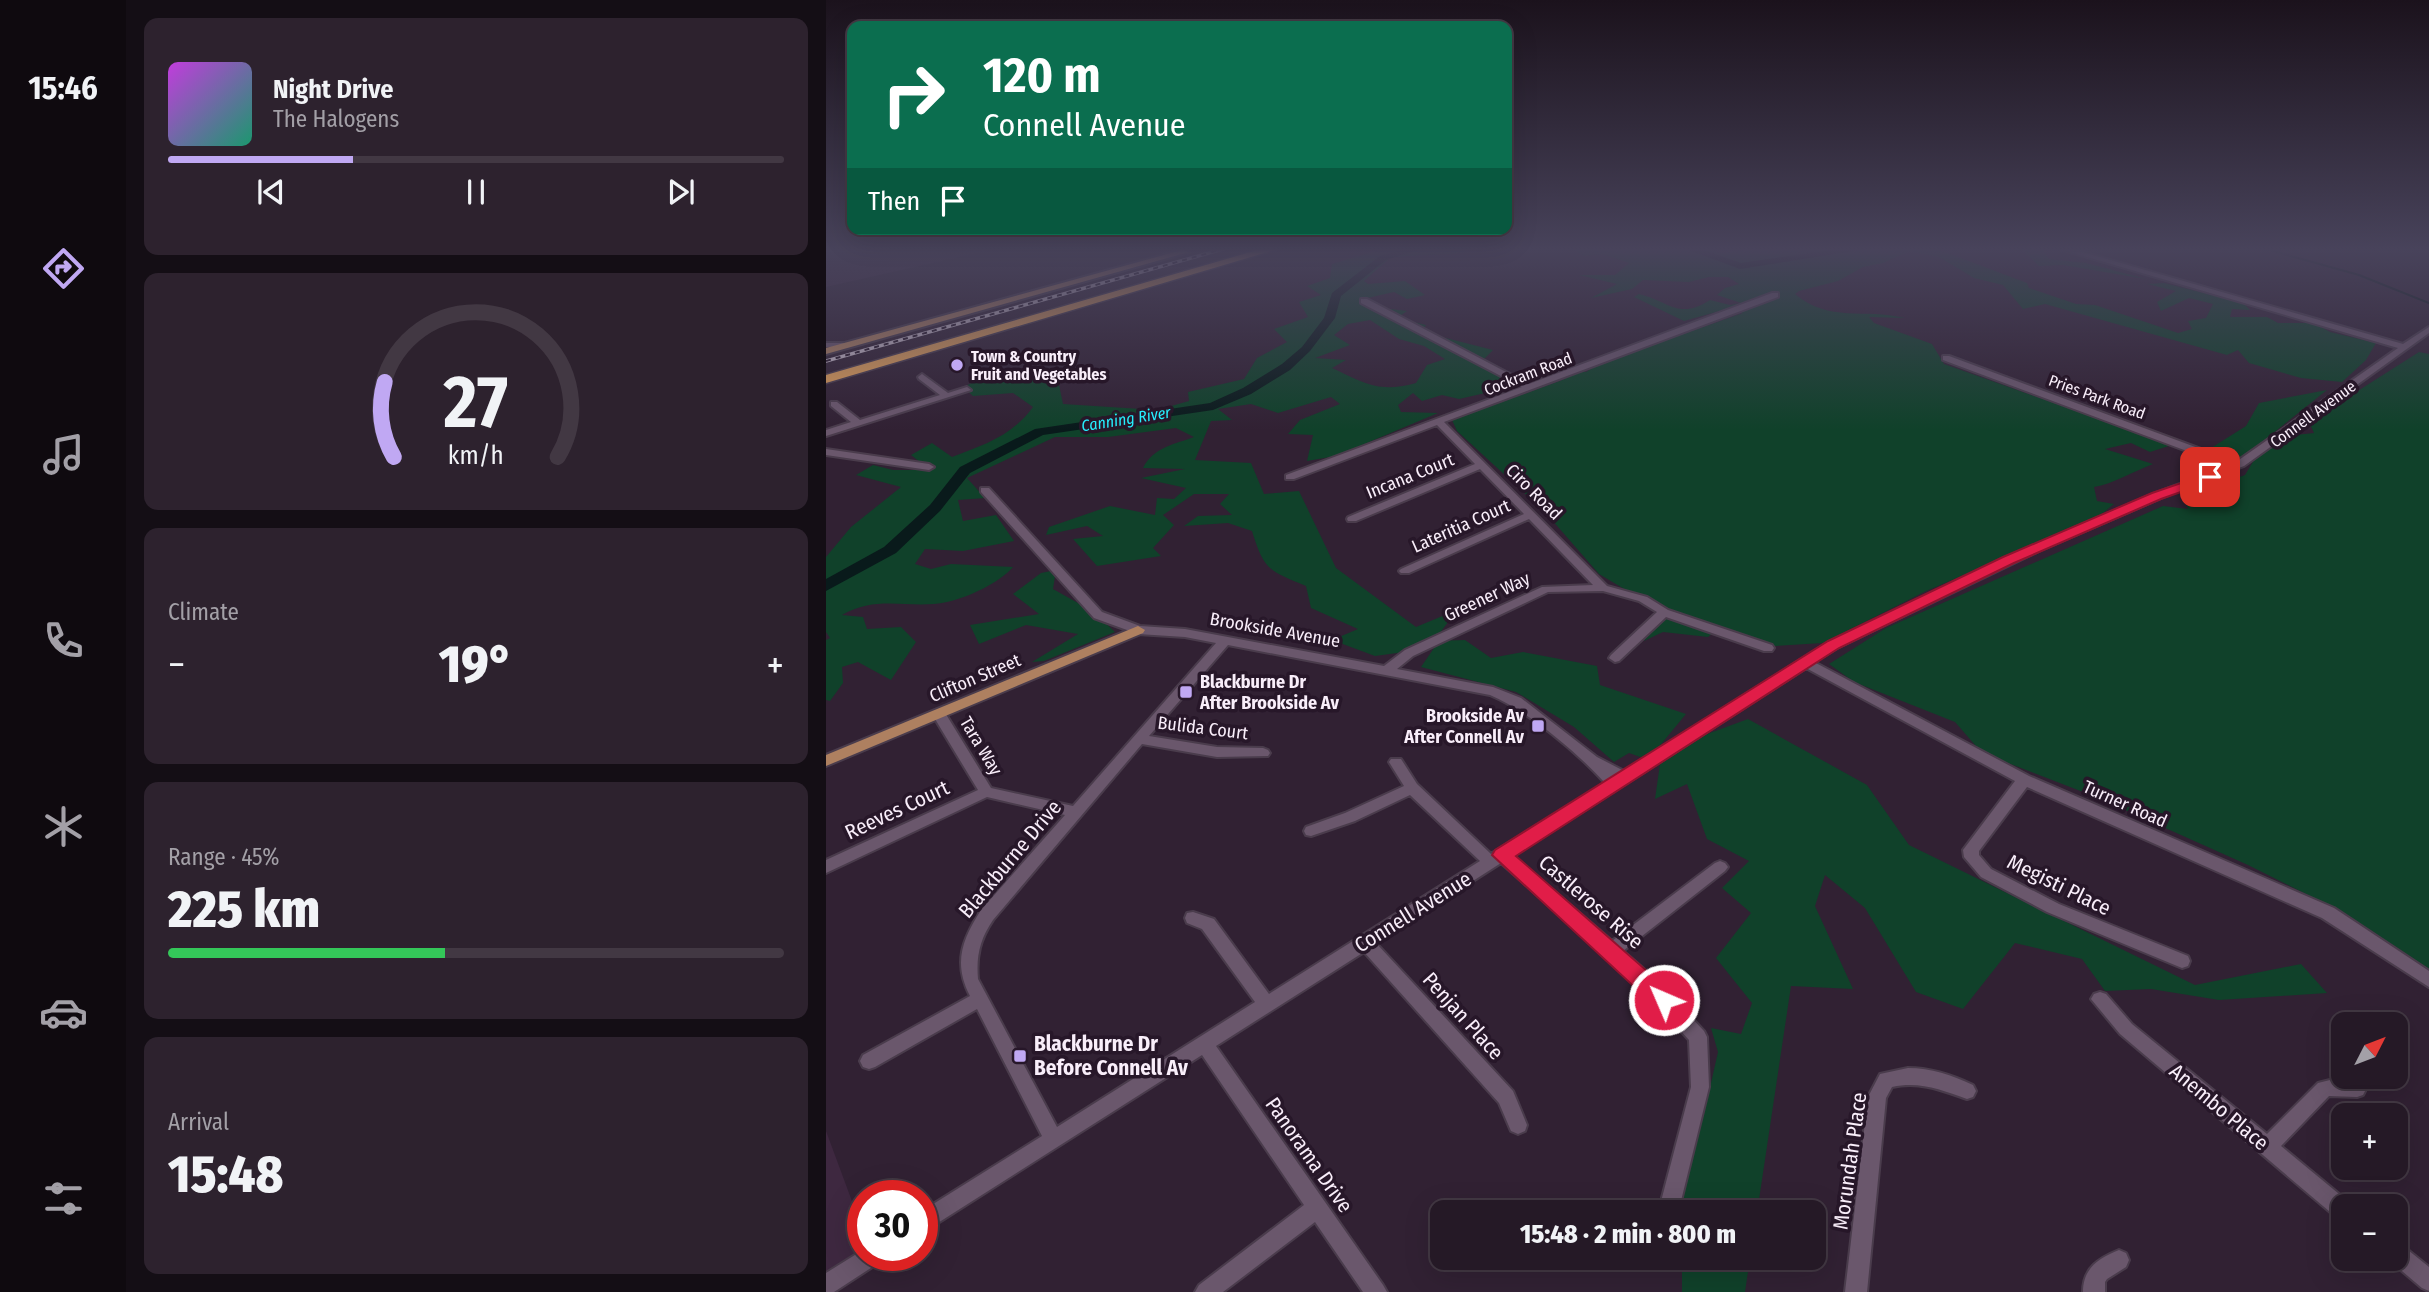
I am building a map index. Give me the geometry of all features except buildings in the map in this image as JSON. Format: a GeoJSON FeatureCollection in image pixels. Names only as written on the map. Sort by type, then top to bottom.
{"type":"FeatureCollection","features":[{"type":"Feature","properties":{"kind":"highway"},"geometry":{"type":"LineString","coordinates":[[826,373],[1053,309]]}},
{"type":"Feature","properties":{"kind":"highway"},"geometry":{"type":"LineString","coordinates":[[826,379],[924,347]]}},
{"type":"Feature","properties":{"kind":"main road"},"geometry":{"type":"LineString","coordinates":[[826,351],[977,309]]}},
{"type":"Feature","properties":{"kind":"main road","name":"Clifton Street"},"geometry":{"type":"LineString","coordinates":[[826,761],[1138,630]]}},
{"type":"Feature","properties":{"kind":"street"},"geometry":{"type":"LineString","coordinates":[[1380,309],[1530,388]]}},
{"type":"Feature","properties":{"kind":"street","name":"Cockram Road"},"geometry":{"type":"LineString","coordinates":[[1290,477],[1740,309]]}},
{"type":"Feature","properties":{"kind":"street"},"geometry":{"type":"LineString","coordinates":[[2273,309],[2405,347]]}},
{"type":"Feature","properties":{"kind":"street","name":"Connell Avenue"},"geometry":{"type":"LineString","coordinates":[[938,1213],[1804,662],[1857,632],[2146,500],[2237,466],[2429,329]]}},
{"type":"Feature","properties":{"kind":"street"},"geometry":{"type":"LineString","coordinates":[[826,345],[849,345]]}},
{"type":"Feature","properties":{"kind":"street","name":"Pries Park Road"},"geometry":{"type":"LineString","coordinates":[[1946,358],[2237,466]]}},
{"type":"Feature","properties":{"kind":"street"},"geometry":{"type":"LineString","coordinates":[[922,377],[945,394]]}},
{"type":"Feature","properties":{"kind":"street"},"geometry":{"type":"LineString","coordinates":[[826,433],[945,394],[967,390]]}},
{"type":"Feature","properties":{"kind":"street"},"geometry":{"type":"LineString","coordinates":[[834,404],[858,423]]}},
{"type":"Feature","properties":{"kind":"street","name":"Ciro Road"},"geometry":{"type":"LineString","coordinates":[[1438,422],[1603,588]]}},
{"type":"Feature","properties":{"kind":"street"},"geometry":{"type":"LineString","coordinates":[[826,452],[929,467]]}},
{"type":"Feature","properties":{"kind":"street","name":"Incana Court"},"geometry":{"type":"LineString","coordinates":[[1352,519],[1482,465]]}},
{"type":"Feature","properties":{"kind":"street","name":"Brookside Avenue"},"geometry":{"type":"LineString","coordinates":[[985,490],[1098,615],[1138,630],[1225,640],[1505,695],[1619,780]]}},
{"type":"Feature","properties":{"kind":"street","name":"Lateritia Court"},"geometry":{"type":"LineString","coordinates":[[1405,571],[1531,514]]}},
{"type":"Feature","properties":{"kind":"street","name":"Greener Way"},"geometry":{"type":"LineString","coordinates":[[1387,670],[1409,653],[1546,589],[1603,588],[1643,599],[1664,612],[1768,648]]}},
{"type":"Feature","properties":{"kind":"street"},"geometry":{"type":"LineString","coordinates":[[1615,658],[1664,612]]}},
{"type":"Feature","properties":{"kind":"street","name":"Blackburne Drive"},"geometry":{"type":"LineString","coordinates":[[1053,1139],[970,979],[967,956],[973,935],[1225,640]]}},
{"type":"Feature","properties":{"kind":"street","name":"Turner Road"},"geometry":{"type":"LineString","coordinates":[[1804,662],[2024,780],[2328,913],[2429,980]]}},
{"type":"Feature","properties":{"kind":"street","name":"Tara Way"},"geometry":{"type":"LineString","coordinates":[[939,714],[986,792],[1076,812]]}},
{"type":"Feature","properties":{"kind":"street","name":"Bulida Court"},"geometry":{"type":"LineString","coordinates":[[1138,739],[1217,752],[1263,753]]}},
{"type":"Feature","properties":{"kind":"street","name":"Castlerose Rise"},"geometry":{"type":"LineString","coordinates":[[1396,762],[1412,788],[1647,982],[1698,1037],[1700,1087],[1671,1200]]}},
{"type":"Feature","properties":{"kind":"street","name":"Megisti Place"},"geometry":{"type":"LineString","coordinates":[[2024,780],[1971,850],[1977,865],[1986,873],[2053,908],[2182,961]]}},
{"type":"Feature","properties":{"kind":"street"},"geometry":{"type":"LineString","coordinates":[[1311,831],[1350,817],[1412,788]]}},
{"type":"Feature","properties":{"kind":"street","name":"Reeves Court"},"geometry":{"type":"LineString","coordinates":[[826,867],[986,792]]}},
{"type":"Feature","properties":{"kind":"street"},"geometry":{"type":"LineString","coordinates":[[1611,951],[1720,867]]}},
{"type":"Feature","properties":{"kind":"street"},"geometry":{"type":"LineString","coordinates":[[1193,918],[1208,924],[1266,1004]]}},
{"type":"Feature","properties":{"kind":"street","name":"Penjan Place"},"geometry":{"type":"LineString","coordinates":[[1365,942],[1506,1097],[1518,1125]]}},
{"type":"Feature","properties":{"kind":"street"},"geometry":{"type":"LineString","coordinates":[[869,1061],[979,999]]}},
{"type":"Feature","properties":{"kind":"street","name":"Anembo Place"},"geometry":{"type":"LineString","coordinates":[[2100,999],[2126,1030],[2331,1200]]}},
{"type":"Feature","properties":{"kind":"street","name":"Panorama Drive"},"geometry":{"type":"LineString","coordinates":[[1204,1044],[1376,1292]]}},
{"type":"Feature","properties":{"kind":"street","name":"Morundah Place"},"geometry":{"type":"LineString","coordinates":[[1856,1292],[1877,1097],[1886,1080],[1906,1074],[1940,1078],[1967,1091]]}},
{"type":"Feature","properties":{"kind":"street"},"geometry":{"type":"LineString","coordinates":[[2267,1147],[2324,1090],[2331,1088]]}},
{"type":"Feature","properties":{"kind":"street"},"geometry":{"type":"LineString","coordinates":[[1206,1292],[1318,1207]]}},
{"type":"Feature","properties":{"kind":"street"},"geometry":{"type":"LineString","coordinates":[[2094,1292],[2095,1277],[2099,1270],[2119,1260]]}},
{"type":"Feature","properties":{"kind":"street"},"geometry":{"type":"LineString","coordinates":[[2408,1263],[2429,1281]]}},
{"type":"Feature","properties":{"kind":"street"},"geometry":{"type":"LineString","coordinates":[[826,1285],[848,1271]]}},
{"type":"Feature","properties":{"kind":"shaded area"},"geometry":{"type":"Polygon","coordinates":[[[826,1131],[847,1188],[847,1258],[826,1271],[826,1131]]]}},
{"type":"Feature","properties":{"kind":"green space"},"geometry":{"type":"Polygon","coordinates":[[[1303,309],[1407,311],[1397,318],[1426,325],[1419,335],[1434,335],[1493,350],[1483,360],[1516,386],[1459,399],[1442,395],[1422,401],[1413,393],[1398,405],[1401,412],[1438,413],[1336,456],[1307,461],[1313,435],[1288,434],[1300,420],[1340,404],[1331,397],[1278,413],[1251,404],[1218,409],[1232,420],[1211,421],[1195,460],[1251,463],[1264,494],[1299,491],[1336,568],[1416,627],[1457,610],[1434,641],[1465,640],[1491,658],[1523,652],[1597,666],[1600,685],[1686,714],[1653,754],[1748,719],[1867,785],[1909,845],[2195,985],[2301,964],[2327,993],[2219,1000],[2151,989],[2105,991],[2082,959],[2015,943],[1963,1009],[1916,992],[1865,908],[1825,875],[1815,906],[1853,989],[1791,986],[1759,1200],[1678,1200],[1704,1114],[1718,1052],[1711,1028],[1741,1034],[1752,1003],[1716,958],[1751,913],[1722,888],[1749,861],[1707,839],[1687,784],[1655,799],[1660,764],[1629,753],[1614,762],[1574,727],[1516,692],[1421,667],[1434,648],[1375,656],[1332,640],[1358,629],[1311,608],[1306,586],[1270,568],[1260,554],[1252,531],[1228,523],[1184,526],[1198,516],[1232,515],[1220,504],[1229,494],[1194,494],[1163,515],[1174,525],[1153,548],[1161,556],[1097,566],[1073,539],[1103,536],[1087,526],[1046,535],[1049,527],[1110,506],[1155,515],[1157,498],[1174,499],[1186,488],[1141,478],[1185,469],[1143,468],[1159,451],[1194,437],[1176,428],[1108,437],[1055,437],[967,478],[985,498],[958,500],[963,521],[996,515],[1014,541],[963,551],[925,549],[915,564],[931,569],[951,564],[1013,567],[992,584],[956,600],[933,604],[868,605],[842,615],[863,617],[867,629],[901,627],[916,642],[891,680],[858,662],[842,667],[843,683],[830,701],[826,700],[826,640],[830,638],[826,632],[826,557],[851,527],[901,487],[856,475],[873,465],[893,470],[930,470],[911,455],[932,443],[952,457],[986,444],[1007,432],[1033,407],[1013,393],[973,396],[963,387],[988,377],[1021,373],[1058,380],[1063,404],[1157,410],[1189,401],[1188,392],[1244,379],[1257,358],[1287,342],[1274,329],[1308,317],[1303,309]],[[1370,320],[1348,324],[1334,335],[1350,345],[1315,358],[1346,360],[1332,368],[1382,387],[1416,383],[1427,365],[1445,359],[1424,346],[1399,339],[1370,320]]]}},
{"type":"Feature","properties":{"kind":"green space"},"geometry":{"type":"Polygon","coordinates":[[[1660,309],[1822,309],[1905,318],[1869,317],[1874,323],[1932,344],[1944,364],[2172,445],[2150,452],[2131,443],[2105,449],[2153,464],[2094,487],[2097,501],[2114,504],[2093,521],[1926,591],[1823,643],[1775,646],[1720,627],[1708,637],[1663,632],[1644,641],[1665,608],[1599,574],[1545,512],[1457,431],[1452,420],[1565,379],[1574,370],[1586,372],[1621,350],[1672,338],[1743,313],[1723,310],[1684,321],[1660,309]]]}},
{"type":"Feature","properties":{"kind":"green space"},"geometry":{"type":"Polygon","coordinates":[[[2064,309],[2108,309],[2178,333],[2192,329],[2188,321],[2206,318],[2210,309],[2232,309],[2230,317],[2267,317],[2278,323],[2314,323],[2330,332],[2376,343],[2366,360],[2342,382],[2301,378],[2249,363],[2238,350],[2227,355],[2064,309]]]}},
{"type":"Feature","properties":{"kind":"green space"},"geometry":{"type":"Polygon","coordinates":[[[2419,352],[2429,354],[2429,969],[2346,914],[2248,865],[2096,797],[1982,753],[1955,722],[1854,682],[1829,664],[1886,628],[2163,506],[2188,509],[2183,498],[2245,475],[2254,460],[2218,454],[2211,448],[2246,426],[2259,403],[2327,390],[2267,438],[2314,433],[2309,422],[2419,352]]]}},
{"type":"Feature","properties":{"kind":"green space"},"geometry":{"type":"Polygon","coordinates":[[[1056,570],[1053,589],[1094,612],[1115,632],[1044,661],[1032,662],[1078,634],[1026,625],[979,644],[970,625],[1039,614],[1013,594],[1041,573],[1056,570]]]}},
{"type":"Feature","properties":{"kind":"green space"},"geometry":{"type":"Polygon","coordinates":[[[1682,1270],[1748,1270],[1745,1292],[1682,1292],[1682,1270]]]}},
{"type":"Feature","properties":{"kind":"waterway","name":"Canning River"},"geometry":{"type":"LineString","coordinates":[[826,586],[890,550],[935,508],[965,470],[1040,432],[1213,406],[1247,391],[1286,367],[1306,349],[1329,318],[1332,309]]}},
{"type":"Feature","properties":{"kind":"railway"},"geometry":{"type":"LineString","coordinates":[[826,361],[1009,309]]}},
{"type":"Feature","properties":{"kind":"place","name":"Town & Country Fruit and Vegetables"},"geometry":{"type":"Point","coordinates":[957,365]}},
{"type":"Feature","properties":{"kind":"place","name":"Blackburne Dr After Brookside Av"},"geometry":{"type":"Point","coordinates":[1186,692]}},
{"type":"Feature","properties":{"kind":"place","name":"Brookside Av After Connell Av"},"geometry":{"type":"Point","coordinates":[1538,726]}},
{"type":"Feature","properties":{"kind":"place","name":"Blackburne Dr Before Connell Av"},"geometry":{"type":"Point","coordinates":[1020,1056]}},
{"type":"Feature","properties":{"kind":"route"},"geometry":{"type":"LineString","coordinates":[[1664,1000],[1502,855],[1833,645],[1984,574],[2008,560],[2157,496],[2210,477]]}}]}
